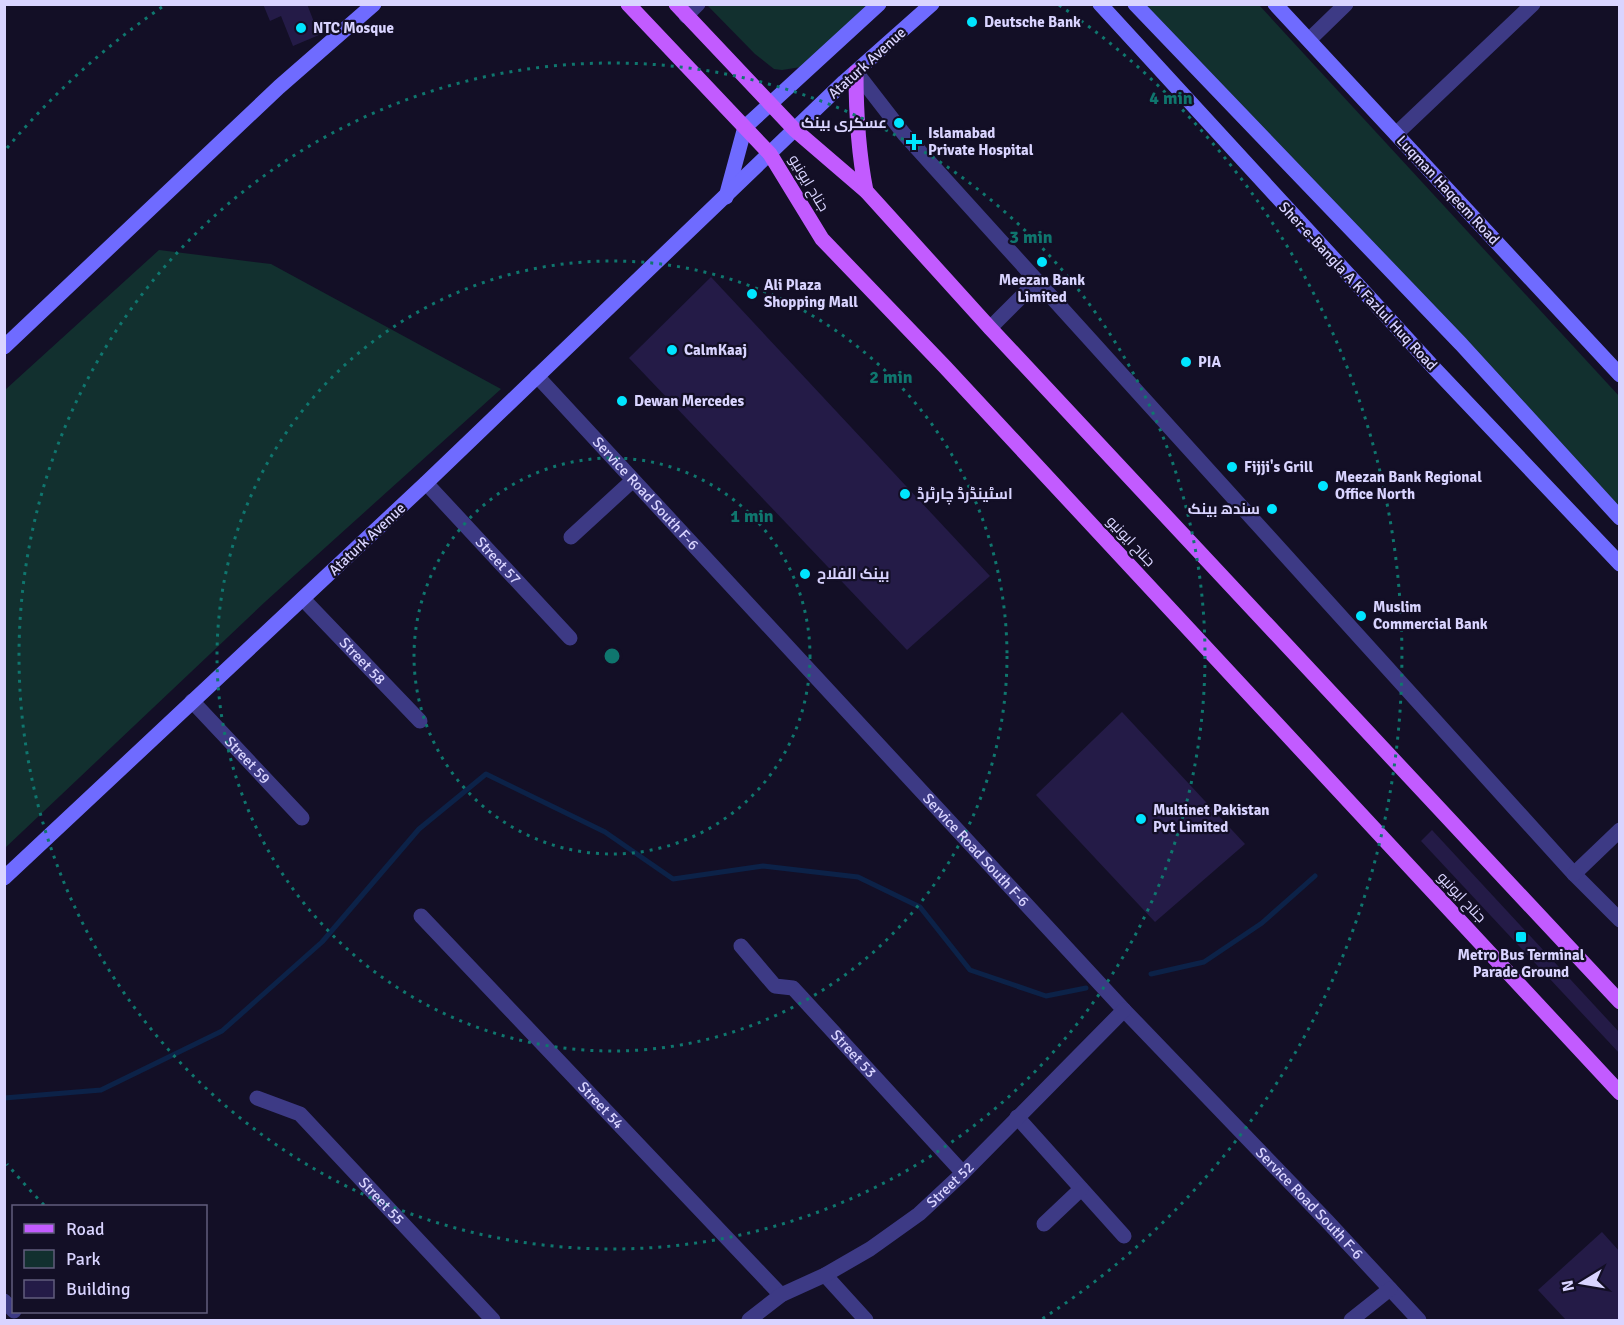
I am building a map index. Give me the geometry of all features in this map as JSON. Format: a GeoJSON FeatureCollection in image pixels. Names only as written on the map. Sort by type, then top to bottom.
{"type":"FeatureCollection","features":[{"type":"Feature","properties":{"kind":"main road","name":"جناح ایونیو"},"geometry":{"type":"LineString","coordinates":[[628,4],[770,154],[822,239],[945,367],[1620,1093]]}},
{"type":"Feature","properties":{"kind":"main road","name":"جناح ایونیو"},"geometry":{"type":"LineString","coordinates":[[681,10],[795,130],[866,191],[990,328],[1620,1002]]}},
{"type":"Feature","properties":{"kind":"main road"},"geometry":{"type":"LineString","coordinates":[[856,72],[860,163],[866,191]]}},
{"type":"Feature","properties":{"kind":"street"},"geometry":{"type":"LineString","coordinates":[[4,347],[279,87],[374,4]]}},
{"type":"Feature","properties":{"kind":"street"},"geometry":{"type":"LineString","coordinates":[[681,10],[698,4]]}},
{"type":"Feature","properties":{"kind":"street"},"geometry":{"type":"LineString","coordinates":[[726,197],[745,127],[879,4]]}},
{"type":"Feature","properties":{"kind":"street","name":"Ataturk Avenue"},"geometry":{"type":"LineString","coordinates":[[4,878],[426,483],[856,72],[932,4]]}},
{"type":"Feature","properties":{"kind":"street","name":"Sher-e-Bangla A K Fazlul Huq Road"},"geometry":{"type":"LineString","coordinates":[[1100,4],[1427,361],[1620,564]]}},
{"type":"Feature","properties":{"kind":"street"},"geometry":{"type":"LineString","coordinates":[[1135,4],[1461,344],[1620,518]]}},
{"type":"Feature","properties":{"kind":"street","name":"Luqman Haqeem Road"},"geometry":{"type":"LineString","coordinates":[[1275,4],[1620,375]]}},
{"type":"Feature","properties":{"kind":"street"},"geometry":{"type":"LineString","coordinates":[[1310,40],[1346,4]]}},
{"type":"Feature","properties":{"kind":"street"},"geometry":{"type":"LineString","coordinates":[[1396,134],[1533,4]]}},
{"type":"Feature","properties":{"kind":"street"},"geometry":{"type":"LineString","coordinates":[[856,72],[904,134],[1574,874],[1620,920]]}},
{"type":"Feature","properties":{"kind":"street"},"geometry":{"type":"LineString","coordinates":[[990,328],[1037,281]]}},
{"type":"Feature","properties":{"kind":"street","name":"Service Road South F-6"},"geometry":{"type":"LineString","coordinates":[[537,376],[1124,1010],[1419,1320]]}},
{"type":"Feature","properties":{"kind":"street"},"geometry":{"type":"LineString","coordinates":[[572,537],[632,481]]}},
{"type":"Feature","properties":{"kind":"street","name":"Street 57"},"geometry":{"type":"LineString","coordinates":[[426,483],[570,638]]}},
{"type":"Feature","properties":{"kind":"street","name":"Street 58"},"geometry":{"type":"LineString","coordinates":[[303,599],[420,721]]}},
{"type":"Feature","properties":{"kind":"street","name":"Street 59"},"geometry":{"type":"LineString","coordinates":[[192,701],[302,818]]}},
{"type":"Feature","properties":{"kind":"street"},"geometry":{"type":"LineString","coordinates":[[1574,874],[1620,830]]}},
{"type":"Feature","properties":{"kind":"street","name":"Street 54"},"geometry":{"type":"LineString","coordinates":[[421,916],[781,1295]]}},
{"type":"Feature","properties":{"kind":"street","name":"Street 53"},"geometry":{"type":"LineString","coordinates":[[741,946],[775,986],[793,988],[963,1173]]}},
{"type":"Feature","properties":{"kind":"street","name":"Street 52"},"geometry":{"type":"LineString","coordinates":[[749,1320],[781,1295],[825,1275],[870,1249],[919,1214],[963,1173],[1124,1010]]}},
{"type":"Feature","properties":{"kind":"street","name":"Street 55"},"geometry":{"type":"LineString","coordinates":[[257,1098],[300,1114],[493,1320]]}},
{"type":"Feature","properties":{"kind":"street"},"geometry":{"type":"LineString","coordinates":[[1017,1117],[1124,1236]]}},
{"type":"Feature","properties":{"kind":"street"},"geometry":{"type":"LineString","coordinates":[[1044,1224],[1081,1189]]}},
{"type":"Feature","properties":{"kind":"street"},"geometry":{"type":"LineString","coordinates":[[825,1275],[866,1320]]}},
{"type":"Feature","properties":{"kind":"street"},"geometry":{"type":"LineString","coordinates":[[1351,1320],[1390,1289]]}},
{"type":"Feature","properties":{"kind":"green space"},"geometry":{"type":"Polygon","coordinates":[[[707,5],[867,5],[801,67],[782,70],[774,69],[755,54],[707,5]]]}},
{"type":"Feature","properties":{"kind":"green space"},"geometry":{"type":"Polygon","coordinates":[[[1134,5],[1259,5],[1619,396],[1619,519],[1134,5]]]}},
{"type":"Feature","properties":{"kind":"green space"},"geometry":{"type":"Polygon","coordinates":[[[159,250],[271,264],[501,389],[266,601],[5,848],[5,390],[159,250]]]}},
{"type":"Feature","properties":{"kind":"building","name":"NTC Mosque"},"geometry":{"type":"Polygon","coordinates":[[[263,4],[307,4],[319,35],[293,46],[281,16],[270,21],[263,4]]]}},
{"type":"Feature","properties":{"kind":"building"},"geometry":{"type":"Polygon","coordinates":[[[711,277],[990,576],[907,650],[629,358],[711,277]]]}},
{"type":"Feature","properties":{"kind":"building","name":"Multinet Pakistan Pvt Limited"},"geometry":{"type":"Polygon","coordinates":[[[1122,712],[1245,844],[1155,922],[1036,795],[1122,712]]]}},
{"type":"Feature","properties":{"kind":"building","name":"Metro Bus Terminal Parade Ground"},"geometry":{"type":"Polygon","coordinates":[[[1432,830],[1620,1033],[1620,1054],[1421,841],[1432,830]]]}},
{"type":"Feature","properties":{"kind":"building"},"geometry":{"type":"Polygon","coordinates":[[[1602,1232],[1620,1252],[1620,1320],[1566,1320],[1538,1290],[1602,1232]]]}},
{"type":"Feature","properties":{"kind":"waterway"},"geometry":{"type":"LineString","coordinates":[[4,1098],[101,1090],[222,1031],[322,942],[419,829],[486,774],[605,832],[673,879],[763,866],[858,877],[920,907],[970,970],[1046,996],[1086,988]]}},
{"type":"Feature","properties":{"kind":"waterway"},"geometry":{"type":"LineString","coordinates":[[1151,974],[1204,962],[1262,923],[1315,876]]}},
{"type":"Feature","properties":{"kind":"place","name":"Deutsche Bank"},"geometry":{"type":"Point","coordinates":[972,22]}},
{"type":"Feature","properties":{"kind":"place","name":"NTC Mosque"},"geometry":{"type":"Point","coordinates":[301,28]}},
{"type":"Feature","properties":{"kind":"place","name":"عسکری بینک"},"geometry":{"type":"Point","coordinates":[899,123]}},
{"type":"Feature","properties":{"kind":"place","name":"Islamabad Private Hospital"},"geometry":{"type":"Point","coordinates":[914,142]}},
{"type":"Feature","properties":{"kind":"place","name":"Meezan Bank Limited"},"geometry":{"type":"Point","coordinates":[1042,262]}},
{"type":"Feature","properties":{"kind":"place","name":"Ali Plaza Shopping Mall"},"geometry":{"type":"Point","coordinates":[752,294]}},
{"type":"Feature","properties":{"kind":"place","name":"CalmKaaj"},"geometry":{"type":"Point","coordinates":[672,350]}},
{"type":"Feature","properties":{"kind":"place","name":"PIA"},"geometry":{"type":"Point","coordinates":[1186,362]}},
{"type":"Feature","properties":{"kind":"place","name":"Dewan Mercedes"},"geometry":{"type":"Point","coordinates":[622,401]}},
{"type":"Feature","properties":{"kind":"place","name":"Fijji's Grill"},"geometry":{"type":"Point","coordinates":[1232,467]}},
{"type":"Feature","properties":{"kind":"place","name":"Meezan Bank Regional Office North"},"geometry":{"type":"Point","coordinates":[1323,486]}},
{"type":"Feature","properties":{"kind":"place","name":"اسٹینڈرڈ چارٹرڈ"},"geometry":{"type":"Point","coordinates":[905,494]}},
{"type":"Feature","properties":{"kind":"place","name":"سندھ بینک"},"geometry":{"type":"Point","coordinates":[1272,509]}},
{"type":"Feature","properties":{"kind":"place","name":"بینک الفلاح"},"geometry":{"type":"Point","coordinates":[805,574]}},
{"type":"Feature","properties":{"kind":"place","name":"Muslim Commercial Bank"},"geometry":{"type":"Point","coordinates":[1361,616]}},
{"type":"Feature","properties":{"kind":"place","name":"Multinet Pakistan Pvt Limited"},"geometry":{"type":"Point","coordinates":[1141,819]}},
{"type":"Feature","properties":{"kind":"place","name":"Metro Bus Terminal Parade Ground"},"geometry":{"type":"Point","coordinates":[1521,937]}}]}
